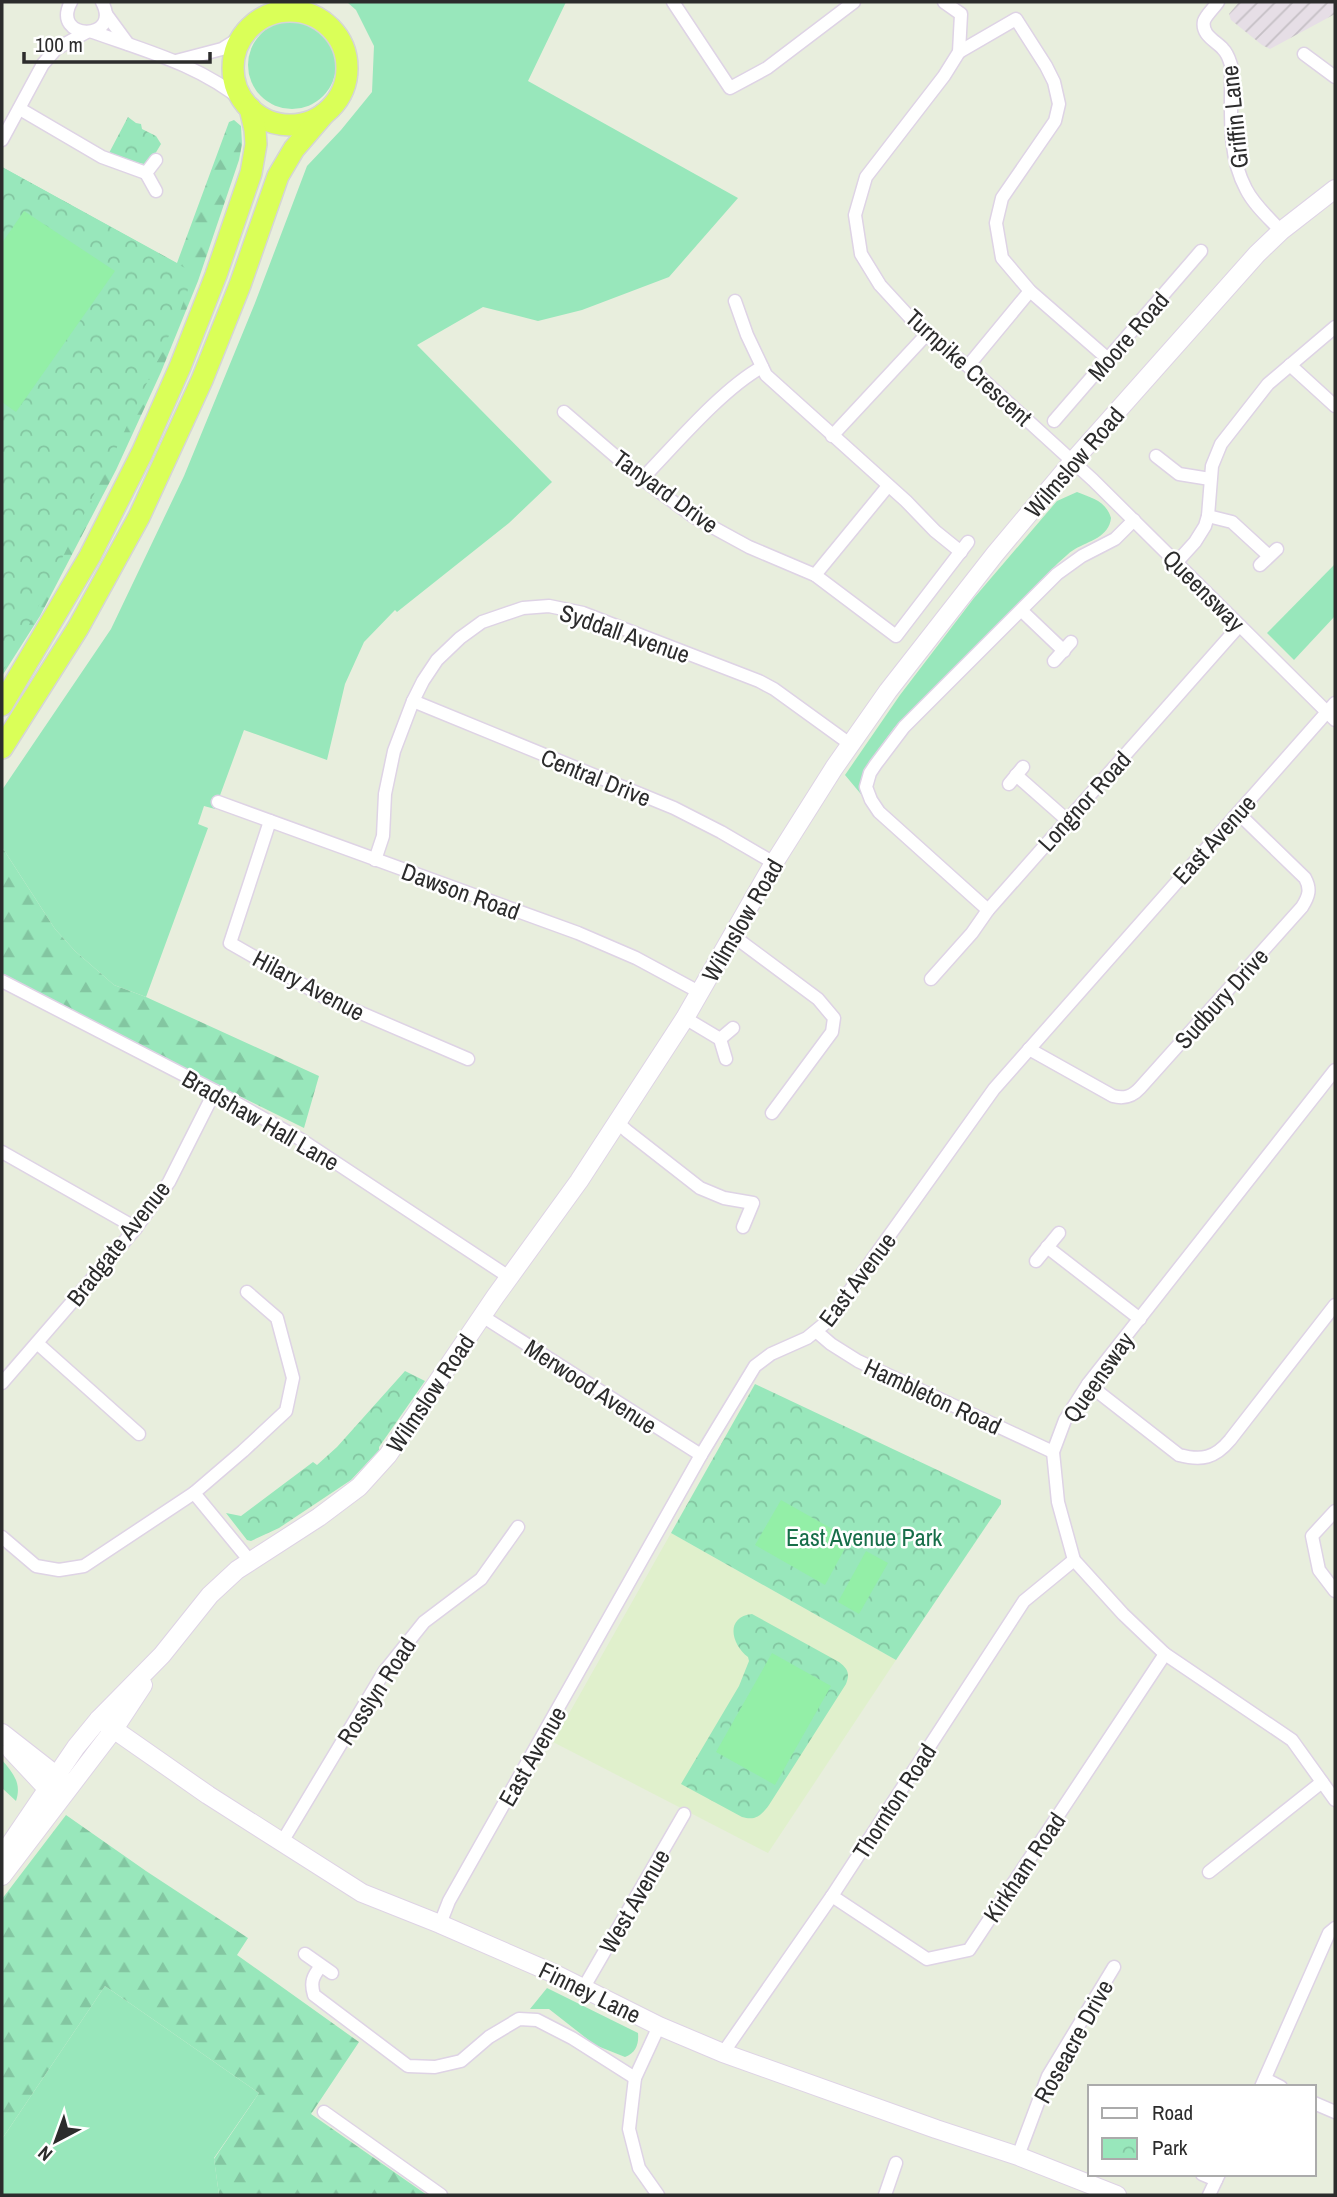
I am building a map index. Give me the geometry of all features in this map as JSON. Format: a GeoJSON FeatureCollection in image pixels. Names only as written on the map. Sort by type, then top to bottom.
{"type":"FeatureCollection","features":[{"type":"Feature","properties":{"kind":"highway"},"geometry":{"type":"LineString","coordinates":[[2,705],[90,556],[142,453],[180,368],[216,275],[251,173],[256,145],[255,130],[247,105],[237,88],[233,69],[236,50],[246,33],[256,2]]}},
{"type":"Feature","properties":{"kind":"highway"},"geometry":{"type":"LineString","coordinates":[[2,748],[72,638],[139,517],[202,380],[240,285],[278,176],[294,149],[339,98],[344,85],[346,60],[338,37],[306,9],[274,13],[263,18],[246,33]]}},
{"type":"Feature","properties":{"kind":"highway"},"geometry":{"type":"LineString","coordinates":[[247,105],[271,121],[288,125],[312,121],[324,114]]}},
{"type":"Feature","properties":{"kind":"main road","name":"Wilmslow Road"},"geometry":{"type":"LineString","coordinates":[[2,1875],[71,1787],[114,1729],[162,1655],[210,1595],[225,1579],[250,1561],[319,1517],[369,1477],[388,1455],[509,1277],[579,1181],[685,1018],[774,863],[850,744],[908,664],[1073,461],[1257,254],[1335,189]]}},
{"type":"Feature","properties":{"kind":"main road","name":"Wilmslow Road"},"geometry":{"type":"LineString","coordinates":[[2,1856],[76,1747],[99,1719],[162,1655]]}},
{"type":"Feature","properties":{"kind":"main road","name":"Finney Lane"},"geometry":{"type":"LineString","coordinates":[[99,1719],[208,1795],[362,1893],[584,1987],[659,2025],[723,2053],[936,2129],[1018,2155],[1117,2195]]}},
{"type":"Feature","properties":{"kind":"main road"},"geometry":{"type":"LineString","coordinates":[[2,1732],[34,1753],[43,1755],[61,1756],[76,1747]]}},
{"type":"Feature","properties":{"kind":"main road"},"geometry":{"type":"LineString","coordinates":[[2,1732],[51,1782],[60,1801]]}},
{"type":"Feature","properties":{"kind":"main road"},"geometry":{"type":"LineString","coordinates":[[2,1740],[51,1782],[71,1787]]}},
{"type":"Feature","properties":{"kind":"street"},"geometry":{"type":"LineString","coordinates":[[672,2],[730,88],[767,68],[854,2]]}},
{"type":"Feature","properties":{"kind":"street","name":"Turnpike Crescent"},"geometry":{"type":"LineString","coordinates":[[944,2],[961,14],[958,52],[944,76],[866,177],[855,215],[861,254],[880,285],[926,335],[968,366],[1073,461]]}},
{"type":"Feature","properties":{"kind":"street","name":"Griffin Lane"},"geometry":{"type":"LineString","coordinates":[[1218,2],[1205,20],[1205,31],[1226,52],[1231,65],[1233,152],[1237,172],[1247,192],[1281,232]]}},
{"type":"Feature","properties":{"kind":"street"},"geometry":{"type":"LineString","coordinates":[[69,3],[67,16],[75,29],[176,61],[211,78],[247,105]]}},
{"type":"Feature","properties":{"kind":"street"},"geometry":{"type":"LineString","coordinates":[[56,49],[102,25],[104,5]]}},
{"type":"Feature","properties":{"kind":"street"},"geometry":{"type":"LineString","coordinates":[[104,5],[128,44]]}},
{"type":"Feature","properties":{"kind":"street","name":"Turnpike Crescent"},"geometry":{"type":"LineString","coordinates":[[958,52],[1016,19],[1054,82],[1059,104],[1055,121],[1002,198],[996,223],[1002,258],[1030,291]]}},
{"type":"Feature","properties":{"kind":"street"},"geometry":{"type":"LineString","coordinates":[[2,140],[35,75],[56,49],[69,22]]}},
{"type":"Feature","properties":{"kind":"street"},"geometry":{"type":"LineString","coordinates":[[176,61],[222,49],[246,33]]}},
{"type":"Feature","properties":{"kind":"street"},"geometry":{"type":"LineString","coordinates":[[1304,54],[1335,77]]}},
{"type":"Feature","properties":{"kind":"street"},"geometry":{"type":"LineString","coordinates":[[20,109],[102,157],[146,173],[156,191]]}},
{"type":"Feature","properties":{"kind":"street"},"geometry":{"type":"LineString","coordinates":[[146,173],[156,160]]}},
{"type":"Feature","properties":{"kind":"street","name":"Moore Road"},"geometry":{"type":"LineString","coordinates":[[1055,421],[1201,251]]}},
{"type":"Feature","properties":{"kind":"street"},"geometry":{"type":"LineString","coordinates":[[968,366],[1030,291],[1108,359]]}},
{"type":"Feature","properties":{"kind":"street"},"geometry":{"type":"LineString","coordinates":[[735,300],[747,335],[766,375],[888,486],[815,575]]}},
{"type":"Feature","properties":{"kind":"street"},"geometry":{"type":"LineString","coordinates":[[1176,563],[1201,534],[1208,516],[1210,479],[1215,455],[1228,434],[1262,390],[1335,327]]}},
{"type":"Feature","properties":{"kind":"street"},"geometry":{"type":"LineString","coordinates":[[832,436],[926,335]]}},
{"type":"Feature","properties":{"kind":"street"},"geometry":{"type":"LineString","coordinates":[[1290,365],[1335,406]]}},
{"type":"Feature","properties":{"kind":"street"},"geometry":{"type":"LineString","coordinates":[[642,479],[726,394],[762,367]]}},
{"type":"Feature","properties":{"kind":"street","name":"Tanyard Drive"},"geometry":{"type":"LineString","coordinates":[[564,412],[642,479],[694,517],[749,547],[815,575],[895,636],[965,547],[888,486]]}},
{"type":"Feature","properties":{"kind":"street"},"geometry":{"type":"LineString","coordinates":[[1156,456],[1179,474],[1210,479]]}},
{"type":"Feature","properties":{"kind":"street","name":"Queensway"},"geometry":{"type":"LineString","coordinates":[[1073,461],[1239,626],[1332,712]]}},
{"type":"Feature","properties":{"kind":"street"},"geometry":{"type":"LineString","coordinates":[[1208,516],[1232,522],[1268,556]]}},
{"type":"Feature","properties":{"kind":"street"},"geometry":{"type":"LineString","coordinates":[[988,910],[879,812],[866,787],[870,773],[904,727],[1072,562],[1115,539],[1134,520]]}},
{"type":"Feature","properties":{"kind":"street","name":"Syddall Avenue"},"geometry":{"type":"LineString","coordinates":[[375,860],[383,836],[386,794],[394,751],[423,681],[437,660],[482,622],[523,608],[549,606],[583,613],[759,681],[850,744]]}},
{"type":"Feature","properties":{"kind":"street"},"geometry":{"type":"LineString","coordinates":[[1022,611],[1068,647],[1054,661]]}},
{"type":"Feature","properties":{"kind":"street","name":"Longnor Road"},"geometry":{"type":"LineString","coordinates":[[931,979],[972,933],[988,910],[1239,626]]}},
{"type":"Feature","properties":{"kind":"street","name":"Central Drive"},"geometry":{"type":"LineString","coordinates":[[413,701],[674,808],[774,863]]}},
{"type":"Feature","properties":{"kind":"street","name":"East Avenue"},"geometry":{"type":"LineString","coordinates":[[440,1924],[449,1901],[701,1455],[755,1366],[771,1354],[817,1332],[842,1303],[982,1106],[1029,1049],[1238,813],[1332,712]]}},
{"type":"Feature","properties":{"kind":"street"},"geometry":{"type":"LineString","coordinates":[[1016,775],[1067,820]]}},
{"type":"Feature","properties":{"kind":"street","name":"Dawson Road"},"geometry":{"type":"LineString","coordinates":[[218,802],[578,933],[636,958],[699,992]]}},
{"type":"Feature","properties":{"kind":"street","name":"Sudbury Drive"},"geometry":{"type":"LineString","coordinates":[[1029,1049],[1113,1096],[1131,1096],[1302,907],[1309,895],[1305,878],[1238,813]]}},
{"type":"Feature","properties":{"kind":"street","name":"Hilary Avenue"},"geometry":{"type":"LineString","coordinates":[[270,821],[230,943],[326,998],[468,1059]]}},
{"type":"Feature","properties":{"kind":"street"},"geometry":{"type":"LineString","coordinates":[[732,935],[817,999],[834,1018],[832,1032],[772,1113]]}},
{"type":"Feature","properties":{"kind":"street","name":"Bradshaw Hall Lane"},"geometry":{"type":"LineString","coordinates":[[2,981],[215,1091],[300,1139],[509,1277]]}},
{"type":"Feature","properties":{"kind":"street"},"geometry":{"type":"LineString","coordinates":[[685,1018],[720,1039],[726,1059]]}},
{"type":"Feature","properties":{"kind":"street"},"geometry":{"type":"LineString","coordinates":[[720,1039],[733,1028]]}},
{"type":"Feature","properties":{"kind":"street","name":"Queensway"},"geometry":{"type":"LineString","coordinates":[[1335,1070],[1088,1384],[1065,1420],[1053,1452],[1058,1502],[1074,1560],[1123,1614],[1165,1654],[1292,1740],[1335,1800]]}},
{"type":"Feature","properties":{"kind":"street","name":"Bradgate Avenue"},"geometry":{"type":"LineString","coordinates":[[2,1383],[136,1228],[169,1182],[215,1091]]}},
{"type":"Feature","properties":{"kind":"street"},"geometry":{"type":"LineString","coordinates":[[617,1122],[700,1188],[724,1198],[753,1203],[743,1227]]}},
{"type":"Feature","properties":{"kind":"street"},"geometry":{"type":"LineString","coordinates":[[2,1152],[136,1228]]}},
{"type":"Feature","properties":{"kind":"street"},"geometry":{"type":"LineString","coordinates":[[1036,1261],[1059,1233]]}},
{"type":"Feature","properties":{"kind":"street"},"geometry":{"type":"LineString","coordinates":[[1047,1247],[1140,1319]]}},
{"type":"Feature","properties":{"kind":"street"},"geometry":{"type":"LineString","coordinates":[[2,1537],[36,1566],[59,1570],[84,1566],[194,1493],[286,1411],[293,1378],[277,1318],[247,1292]]}},
{"type":"Feature","properties":{"kind":"street"},"geometry":{"type":"LineString","coordinates":[[1088,1384],[1180,1455],[1212,1457],[1230,1440],[1335,1305]]}},
{"type":"Feature","properties":{"kind":"street","name":"Merwood Avenue"},"geometry":{"type":"LineString","coordinates":[[482,1316],[701,1455]]}},
{"type":"Feature","properties":{"kind":"street","name":"Hambleton Road"},"geometry":{"type":"LineString","coordinates":[[817,1332],[858,1361],[1053,1452]]}},
{"type":"Feature","properties":{"kind":"street"},"geometry":{"type":"LineString","coordinates":[[37,1343],[139,1434]]}},
{"type":"Feature","properties":{"kind":"street"},"geometry":{"type":"LineString","coordinates":[[194,1493],[250,1561]]}},
{"type":"Feature","properties":{"kind":"street"},"geometry":{"type":"LineString","coordinates":[[1335,1511],[1312,1536],[1319,1570],[1335,1591]]}},
{"type":"Feature","properties":{"kind":"street","name":"Rosslyn Road"},"geometry":{"type":"LineString","coordinates":[[282,1842],[384,1672],[403,1646],[424,1622],[481,1579],[518,1527]]}},
{"type":"Feature","properties":{"kind":"street","name":"Thornton Road"},"geometry":{"type":"LineString","coordinates":[[723,2053],[832,1896],[1024,1601],[1074,1560]]}},
{"type":"Feature","properties":{"kind":"street","name":"Kirkham Road"},"geometry":{"type":"LineString","coordinates":[[832,1896],[927,1959],[969,1950],[1165,1654]]}},
{"type":"Feature","properties":{"kind":"street"},"geometry":{"type":"LineString","coordinates":[[1209,1872],[1322,1782]]}},
{"type":"Feature","properties":{"kind":"street","name":"West Avenue"},"geometry":{"type":"LineString","coordinates":[[584,1987],[684,1814]]}},
{"type":"Feature","properties":{"kind":"street"},"geometry":{"type":"LineString","coordinates":[[1263,2083],[1323,1945],[1335,1928]]}},
{"type":"Feature","properties":{"kind":"street"},"geometry":{"type":"LineString","coordinates":[[305,1954],[332,1973]]}},
{"type":"Feature","properties":{"kind":"street"},"geometry":{"type":"LineString","coordinates":[[321,1966],[314,1975],[311,1986],[314,1995],[408,2066],[435,2067],[461,2061],[489,2037],[519,2019],[537,2020],[572,2038],[635,2078]]}},
{"type":"Feature","properties":{"kind":"street","name":"Roseacre Drive"},"geometry":{"type":"LineString","coordinates":[[1018,2155],[1048,2076],[1114,1967]]}},
{"type":"Feature","properties":{"kind":"street"},"geometry":{"type":"LineString","coordinates":[[658,2195],[639,2168],[629,2129],[635,2078],[659,2025]]}},
{"type":"Feature","properties":{"kind":"street"},"geometry":{"type":"LineString","coordinates":[[1316,2103],[1335,2112]]}},
{"type":"Feature","properties":{"kind":"street"},"geometry":{"type":"LineString","coordinates":[[324,2112],[441,2195]]}},
{"type":"Feature","properties":{"kind":"street"},"geometry":{"type":"LineString","coordinates":[[892,2190],[896,2162]]}},
{"type":"Feature","properties":{"kind":"street"},"geometry":{"type":"LineString","coordinates":[[1209,2195],[1217,2177]]}},
{"type":"Feature","properties":{"kind":"shaded area"},"geometry":{"type":"Polygon","coordinates":[[[1239,2],[1335,2],[1335,14],[1270,49],[1231,20],[1229,14],[1239,2]]]}},
{"type":"Feature","properties":{"kind":"shaded area"},"geometry":{"type":"Polygon","coordinates":[[[671,1533],[896,1660],[768,1853],[553,1742],[671,1533]]]}},
{"type":"Feature","properties":{"kind":"green space"},"geometry":{"type":"Polygon","coordinates":[[[347,2],[566,2],[528,81],[738,198],[669,277],[582,310],[538,321],[483,307],[417,345],[552,482],[509,523],[397,612],[395,610],[364,642],[345,684],[327,760],[244,730],[215,809],[204,806],[198,824],[208,828],[146,997],[114,985],[75,951],[55,929],[2,847],[2,790],[111,629],[184,476],[255,303],[307,166],[372,92],[374,46],[356,10],[347,2]]]}},
{"type":"Feature","properties":{"kind":"green space"},"geometry":{"type":"Polygon","coordinates":[[[292,21],[309,24],[323,34],[333,48],[336,65],[333,82],[323,96],[309,106],[292,109],[275,106],[261,96],[251,82],[248,65],[251,48],[261,34],[275,24],[292,21]]]}},
{"type":"Feature","properties":{"kind":"green space"},"geometry":{"type":"Polygon","coordinates":[[[128,117],[156,136],[161,144],[144,164],[109,153],[128,117]]]}},
{"type":"Feature","properties":{"kind":"green space"},"geometry":{"type":"Polygon","coordinates":[[[234,120],[241,126],[239,160],[198,281],[161,372],[116,470],[40,616],[2,676],[2,167],[177,263],[229,122],[234,120]]]}},
{"type":"Feature","properties":{"kind":"green space"},"geometry":{"type":"Polygon","coordinates":[[[2,167],[194,273],[179,314],[111,460],[15,653],[2,672],[2,167]]]}},
{"type":"Feature","properties":{"kind":"green space"},"geometry":{"type":"Polygon","coordinates":[[[24,211],[115,271],[16,412],[2,402],[2,243],[24,211]]]}},
{"type":"Feature","properties":{"kind":"green space"},"geometry":{"type":"Polygon","coordinates":[[[1077,492],[1098,501],[1106,508],[1111,518],[1106,530],[1098,538],[1072,551],[1057,564],[894,728],[864,773],[865,799],[845,775],[900,695],[974,598],[1057,501],[1077,492]]]}},
{"type":"Feature","properties":{"kind":"green space"},"geometry":{"type":"Polygon","coordinates":[[[1335,564],[1335,616],[1294,660],[1267,633],[1335,564]]]}},
{"type":"Feature","properties":{"kind":"green space"},"geometry":{"type":"Polygon","coordinates":[[[2,847],[55,929],[75,951],[114,985],[319,1076],[304,1128],[2,979],[2,847]]]}},
{"type":"Feature","properties":{"kind":"green space"},"geometry":{"type":"Polygon","coordinates":[[[405,1371],[425,1381],[379,1450],[351,1480],[279,1528],[251,1541],[247,1540],[226,1513],[241,1516],[313,1462],[317,1465],[337,1447],[405,1371]]]}},
{"type":"Feature","properties":{"kind":"green space","name":"East Avenue Park"},"geometry":{"type":"Polygon","coordinates":[[[755,1384],[1001,1500],[1001,1504],[896,1660],[671,1533],[755,1384]]]}},
{"type":"Feature","properties":{"kind":"green space"},"geometry":{"type":"Polygon","coordinates":[[[781,1500],[850,1539],[825,1585],[755,1545],[781,1500]]]}},
{"type":"Feature","properties":{"kind":"green space"},"geometry":{"type":"Polygon","coordinates":[[[866,1551],[888,1563],[859,1614],[838,1602],[866,1551]]]}},
{"type":"Feature","properties":{"kind":"green space"},"geometry":{"type":"Polygon","coordinates":[[[752,1614],[839,1662],[848,1674],[846,1684],[769,1805],[754,1818],[742,1817],[681,1784],[739,1686],[749,1661],[735,1638],[734,1625],[743,1616],[752,1614]]]}},
{"type":"Feature","properties":{"kind":"green space"},"geometry":{"type":"Polygon","coordinates":[[[772,1653],[831,1686],[775,1785],[716,1752],[772,1653]]]}},
{"type":"Feature","properties":{"kind":"green space"},"geometry":{"type":"Polygon","coordinates":[[[2,1760],[17,1784],[16,1801],[2,1788],[2,1760]]]}},
{"type":"Feature","properties":{"kind":"green space"},"geometry":{"type":"Polygon","coordinates":[[[66,1815],[248,1938],[237,1955],[359,2042],[311,2114],[427,2195],[219,2195],[214,2159],[259,2093],[105,1986],[2,2139],[2,1899],[66,1815]]]}},
{"type":"Feature","properties":{"kind":"green space"},"geometry":{"type":"Polygon","coordinates":[[[105,1986],[259,2093],[214,2158],[219,2195],[2,2195],[2,2139],[105,1986]]]}},
{"type":"Feature","properties":{"kind":"green space"},"geometry":{"type":"Polygon","coordinates":[[[547,1988],[638,2033],[634,2051],[625,2057],[595,2045],[549,2009],[530,2009],[547,1988]]]}}]}
